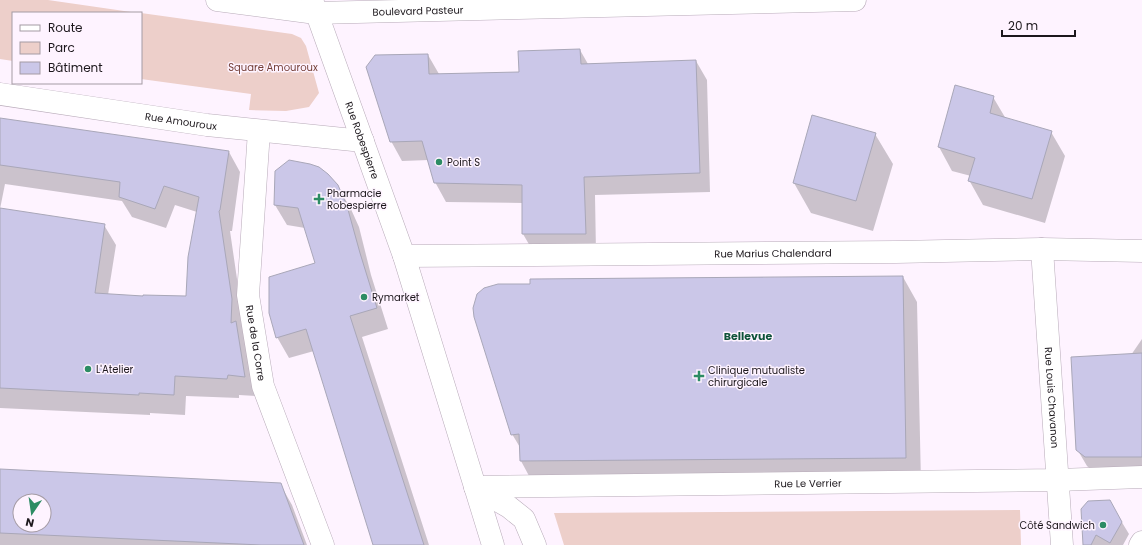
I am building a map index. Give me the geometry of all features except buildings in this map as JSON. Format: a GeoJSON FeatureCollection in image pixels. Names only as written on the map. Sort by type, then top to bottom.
{"type":"FeatureCollection","features":[{"type":"Feature","properties":{"kind":"street"},"geometry":{"type":"LineString","coordinates":[[217,0],[314,6]]}},
{"type":"Feature","properties":{"kind":"street","name":"Boulevard Pasteur"},"geometry":{"type":"LineString","coordinates":[[314,6],[855,0]]}},
{"type":"Feature","properties":{"kind":"street","name":"Rue Robespierre"},"geometry":{"type":"LineString","coordinates":[[314,6],[404,256],[493,545]]}},
{"type":"Feature","properties":{"kind":"street","name":"Rue Amouroux"},"geometry":{"type":"LineString","coordinates":[[0,94],[207,125],[363,141]]}},
{"type":"Feature","properties":{"kind":"street","name":"Rue de la Corre"},"geometry":{"type":"LineString","coordinates":[[259,131],[248,295],[264,386],[323,545]]}},
{"type":"Feature","properties":{"kind":"street","name":"Rue Marius Chalendard"},"geometry":{"type":"LineString","coordinates":[[404,256],[880,252],[1042,249],[1142,251]]}},
{"type":"Feature","properties":{"kind":"street","name":"Rue Louis Chavanon"},"geometry":{"type":"LineString","coordinates":[[1042,249],[1062,545]]}},
{"type":"Feature","properties":{"kind":"street","name":"Rue Le Verrier"},"geometry":{"type":"LineString","coordinates":[[475,487],[1058,480],[1142,477]]}},
{"type":"Feature","properties":{"kind":"street"},"geometry":{"type":"LineString","coordinates":[[475,487],[506,512],[513,520],[523,545]]}},
{"type":"Feature","properties":{"kind":"street"},"geometry":{"type":"LineString","coordinates":[[475,487],[509,507],[524,519],[535,545]]}},
{"type":"Feature","properties":{"kind":"green space"},"geometry":{"type":"Polygon","coordinates":[[[0,0],[48,0],[131,12],[12,12],[12,61],[0,59],[0,0]]]}},
{"type":"Feature","properties":{"kind":"green space","name":"Square Amouroux"},"geometry":{"type":"Polygon","coordinates":[[[142,13],[292,34],[301,38],[306,46],[319,93],[309,107],[286,111],[249,110],[251,94],[142,79],[142,13]]]}},
{"type":"Feature","properties":{"kind":"green space"},"geometry":{"type":"Polygon","coordinates":[[[1020,510],[1021,545],[564,545],[554,513],[1020,510]]]}},
{"type":"Feature","properties":{"kind":"place","name":"Point S"},"geometry":{"type":"Point","coordinates":[439,162]}},
{"type":"Feature","properties":{"kind":"place","name":"Pharmacie Robespierre"},"geometry":{"type":"Point","coordinates":[319,199]}},
{"type":"Feature","properties":{"kind":"place","name":"Rymarket"},"geometry":{"type":"Point","coordinates":[364,297]}},
{"type":"Feature","properties":{"kind":"place","name":"L'Atelier"},"geometry":{"type":"Point","coordinates":[88,369]}},
{"type":"Feature","properties":{"kind":"place","name":"Clinique mutualiste chirurgicale"},"geometry":{"type":"Point","coordinates":[699,376]}},
{"type":"Feature","properties":{"kind":"place","name":"Côté Sandwich"},"geometry":{"type":"Point","coordinates":[1103,525]}},
{"type":"Feature","properties":{"kind":"district","name":"Bellevue"},"geometry":{"type":"Point","coordinates":[748,336]}}]}
